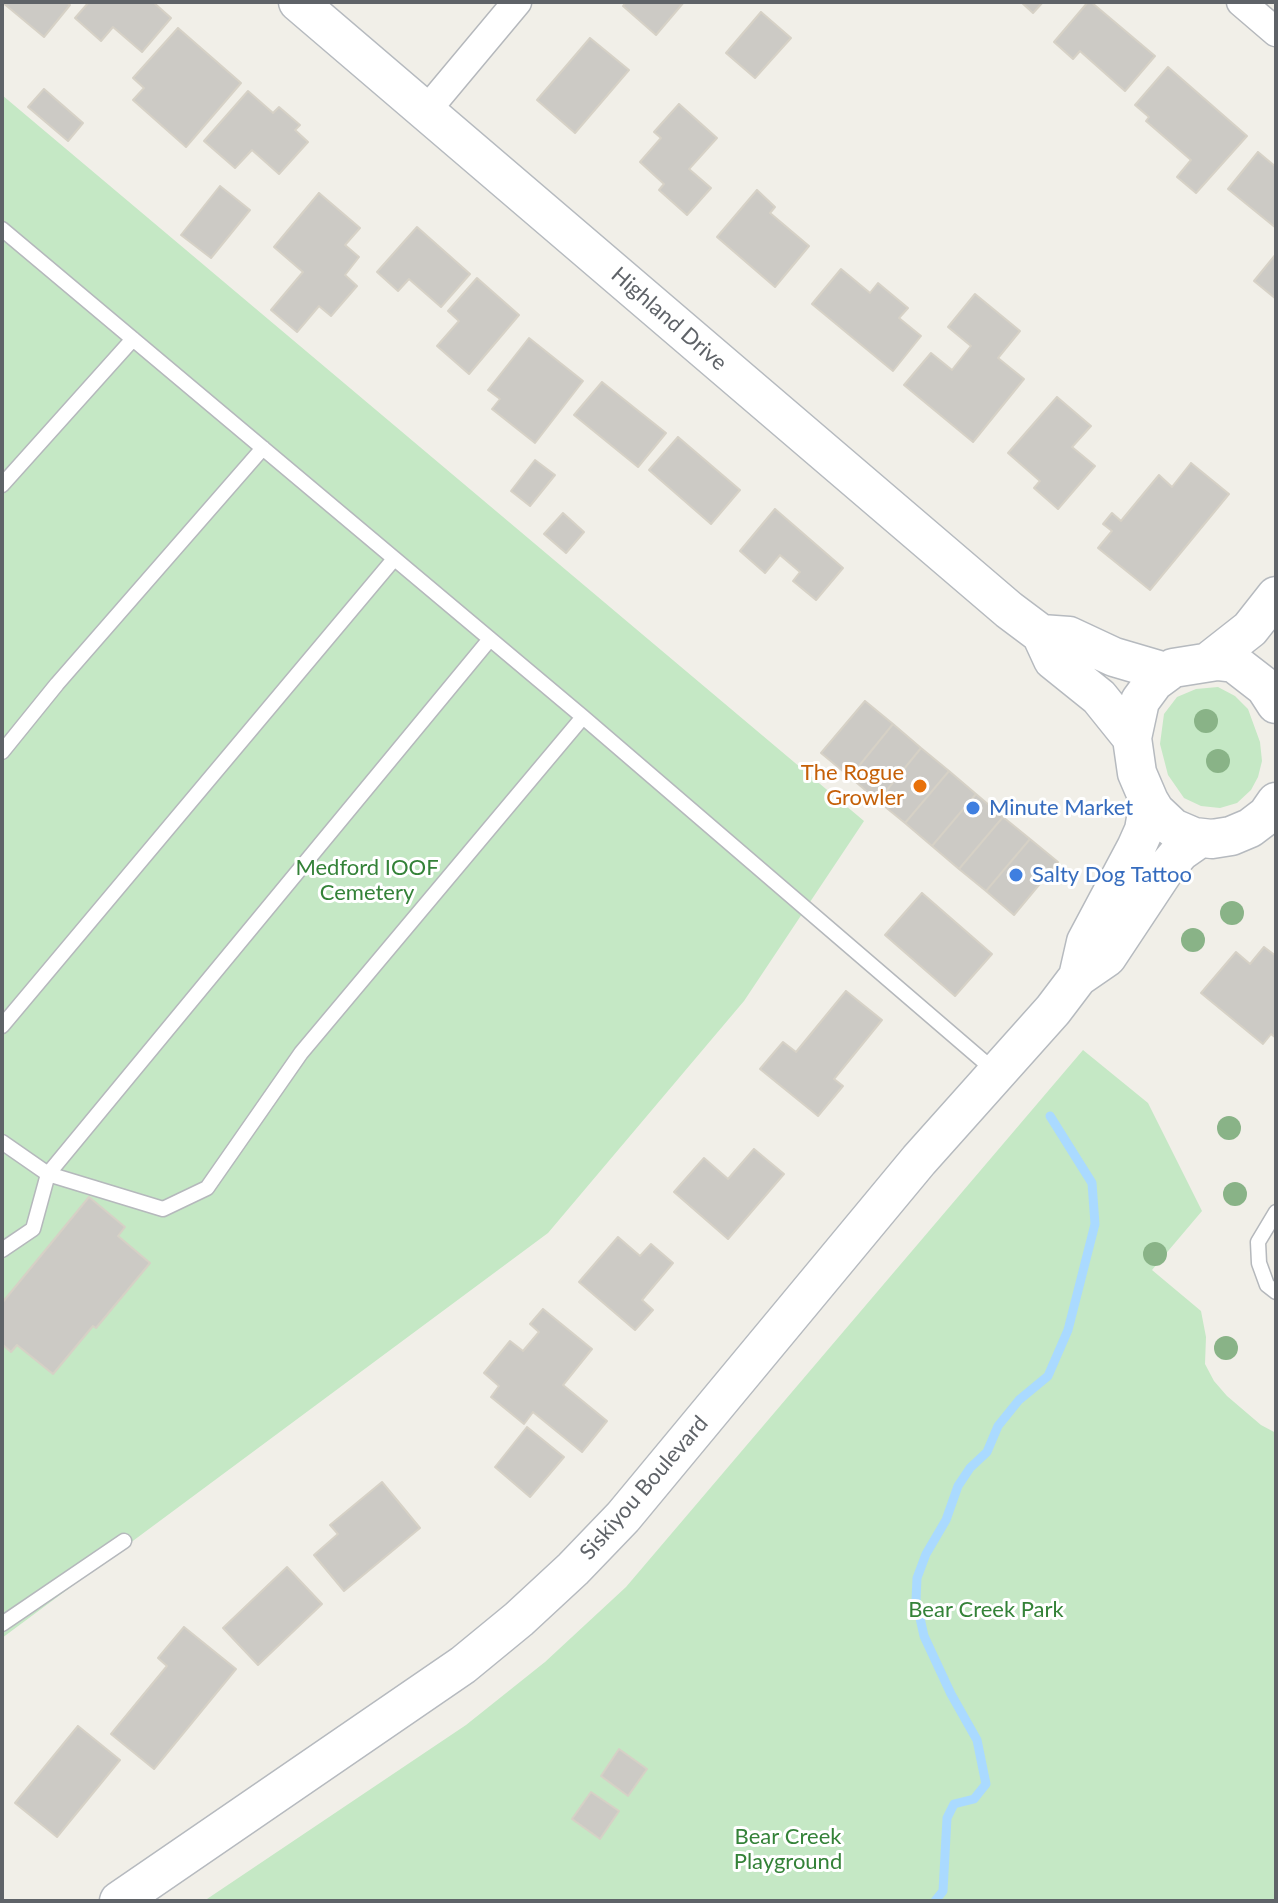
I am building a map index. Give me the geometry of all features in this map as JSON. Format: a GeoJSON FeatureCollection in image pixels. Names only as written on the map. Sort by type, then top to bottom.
{"type":"FeatureCollection","features":[{"type":"Feature","properties":{"kind":"street","name":"Highland Drive"},"geometry":{"type":"LineString","coordinates":[[298,2],[1009,610],[1041,634],[1053,660],[1099,697],[1132,738]]}},
{"type":"Feature","properties":{"kind":"street"},"geometry":{"type":"LineString","coordinates":[[426,111],[517,2]]}},
{"type":"Feature","properties":{"kind":"street"},"geometry":{"type":"LineString","coordinates":[[1241,2],[1276,32]]}},
{"type":"Feature","properties":{"kind":"street"},"geometry":{"type":"LineString","coordinates":[[1208,662],[1250,629],[1276,596]]}},
{"type":"Feature","properties":{"kind":"street","name":"Highland Drive"},"geometry":{"type":"LineString","coordinates":[[1041,634],[1069,636],[1114,657],[1165,672]]}},
{"type":"Feature","properties":{"kind":"street"},"geometry":{"type":"LineString","coordinates":[[1276,704],[1265,687],[1234,663],[1208,662],[1173,668],[1154,682],[1140,701],[1132,738],[1137,773],[1149,801],[1173,828],[1200,838],[1260,836],[1267,815],[1276,802]]}},
{"type":"Feature","properties":{"kind":"street","name":"Siskiyou Boulevard"},"geometry":{"type":"LineString","coordinates":[[1078,977],[1086,942],[1144,830],[1149,801]]}},
{"type":"Feature","properties":{"kind":"street","name":"Siskiyou Boulevard"},"geometry":{"type":"LineString","coordinates":[[119,1901],[463,1665],[573,1569],[623,1517],[919,1160],[1053,1010],[1078,977],[1107,957],[1164,871],[1180,852],[1200,838]]}},
{"type":"Feature","properties":{"kind":"lane"},"geometry":{"type":"LineString","coordinates":[[3,231],[583,717],[997,1073]]}},
{"type":"Feature","properties":{"kind":"lane"},"geometry":{"type":"LineString","coordinates":[[2,485],[133,339]]}},
{"type":"Feature","properties":{"kind":"lane"},"geometry":{"type":"LineString","coordinates":[[2,752],[57,684],[263,448]]}},
{"type":"Feature","properties":{"kind":"lane"},"geometry":{"type":"LineString","coordinates":[[2,1026],[394,559]]}},
{"type":"Feature","properties":{"kind":"lane"},"geometry":{"type":"LineString","coordinates":[[2,1250],[33,1229],[48,1174],[490,639]]}},
{"type":"Feature","properties":{"kind":"lane"},"geometry":{"type":"LineString","coordinates":[[2,1142],[48,1174],[163,1209],[207,1188],[301,1053],[583,717]]}},
{"type":"Feature","properties":{"kind":"lane"},"geometry":{"type":"LineString","coordinates":[[1276,1212],[1258,1242],[1259,1263],[1267,1285],[1276,1292]]}},
{"type":"Feature","properties":{"kind":"lane"},"geometry":{"type":"LineString","coordinates":[[2,1624],[124,1541]]}},
{"type":"Feature","properties":{"kind":"green space","name":"Medford IOOF Cemetery"},"geometry":{"type":"Polygon","coordinates":[[[2,95],[864,821],[744,1001],[548,1233],[2,1638],[2,95]]]}},
{"type":"Feature","properties":{"kind":"green space"},"geometry":{"type":"Polygon","coordinates":[[[1218,687],[1235,696],[1248,709],[1260,742],[1262,761],[1251,790],[1237,803],[1220,808],[1201,806],[1184,798],[1168,775],[1160,744],[1164,714],[1177,697],[1196,689],[1218,687]]]}},
{"type":"Feature","properties":{"kind":"green space","name":"Bear Creek Park"},"geometry":{"type":"Polygon","coordinates":[[[1083,1050],[1148,1103],[1202,1211],[1152,1270],[1201,1311],[1206,1337],[1205,1364],[1214,1381],[1261,1425],[1276,1433],[1276,1901],[204,1901],[466,1725],[545,1662],[626,1587],[1083,1050]]]}},
{"type":"Feature","properties":{"kind":"building"},"geometry":{"type":"Polygon","coordinates":[[[2,2],[66,2],[70,5],[44,37],[2,2]]]}},
{"type":"Feature","properties":{"kind":"building"},"geometry":{"type":"Polygon","coordinates":[[[89,2],[153,2],[171,18],[142,52],[113,27],[101,41],[75,18],[89,2]]]}},
{"type":"Feature","properties":{"kind":"building"},"geometry":{"type":"Polygon","coordinates":[[[626,2],[684,2],[656,35],[623,6],[626,2]]]}},
{"type":"Feature","properties":{"kind":"building"},"geometry":{"type":"Polygon","coordinates":[[[1021,2],[1043,2],[1033,13],[1021,2]]]}},
{"type":"Feature","properties":{"kind":"building"},"geometry":{"type":"Polygon","coordinates":[[[1088,2],[1155,56],[1125,91],[1080,51],[1073,59],[1054,42],[1088,2]]]}},
{"type":"Feature","properties":{"kind":"building"},"geometry":{"type":"Polygon","coordinates":[[[761,12],[791,38],[755,78],[726,53],[761,12]]]}},
{"type":"Feature","properties":{"kind":"building"},"geometry":{"type":"Polygon","coordinates":[[[178,28],[241,83],[186,147],[133,100],[144,88],[133,78],[178,28]]]}},
{"type":"Feature","properties":{"kind":"building"},"geometry":{"type":"Polygon","coordinates":[[[590,38],[629,70],[575,133],[537,100],[590,38]]]}},
{"type":"Feature","properties":{"kind":"building"},"geometry":{"type":"Polygon","coordinates":[[[1168,67],[1247,136],[1196,193],[1177,177],[1191,160],[1146,121],[1149,117],[1135,105],[1168,67]]]}},
{"type":"Feature","properties":{"kind":"building"},"geometry":{"type":"Polygon","coordinates":[[[44,89],[83,123],[68,141],[28,107],[44,89]]]}},
{"type":"Feature","properties":{"kind":"building"},"geometry":{"type":"Polygon","coordinates":[[[248,91],[273,113],[279,107],[300,125],[295,130],[308,142],[279,174],[252,150],[235,168],[204,141],[248,91]]]}},
{"type":"Feature","properties":{"kind":"building"},"geometry":{"type":"Polygon","coordinates":[[[679,104],[717,138],[689,169],[711,188],[687,215],[659,190],[664,184],[640,162],[661,138],[654,132],[679,104]]]}},
{"type":"Feature","properties":{"kind":"building"},"geometry":{"type":"Polygon","coordinates":[[[1258,152],[1276,167],[1276,228],[1228,189],[1258,152]]]}},
{"type":"Feature","properties":{"kind":"building"},"geometry":{"type":"Polygon","coordinates":[[[220,186],[250,210],[211,258],[181,235],[220,186]]]}},
{"type":"Feature","properties":{"kind":"building"},"geometry":{"type":"Polygon","coordinates":[[[757,190],[775,207],[770,213],[809,246],[775,287],[717,237],[757,190]]]}},
{"type":"Feature","properties":{"kind":"building"},"geometry":{"type":"Polygon","coordinates":[[[319,193],[360,228],[345,245],[359,257],[345,275],[357,286],[331,316],[319,306],[297,332],[271,310],[303,272],[274,247],[319,193]]]}},
{"type":"Feature","properties":{"kind":"building"},"geometry":{"type":"Polygon","coordinates":[[[417,227],[470,274],[441,307],[409,279],[398,291],[377,272],[417,227]]]}},
{"type":"Feature","properties":{"kind":"building"},"geometry":{"type":"Polygon","coordinates":[[[1276,254],[1276,299],[1254,281],[1276,254]]]}},
{"type":"Feature","properties":{"kind":"building"},"geometry":{"type":"Polygon","coordinates":[[[841,269],[870,293],[878,283],[908,308],[899,318],[921,336],[893,371],[812,304],[841,269]]]}},
{"type":"Feature","properties":{"kind":"building"},"geometry":{"type":"Polygon","coordinates":[[[477,278],[519,315],[469,374],[437,346],[459,321],[448,311],[477,278]]]}},
{"type":"Feature","properties":{"kind":"building"},"geometry":{"type":"Polygon","coordinates":[[[975,294],[1020,331],[998,358],[1024,379],[973,442],[904,385],[931,353],[952,370],[971,346],[948,327],[975,294]]]}},
{"type":"Feature","properties":{"kind":"building"},"geometry":{"type":"Polygon","coordinates":[[[529,338],[583,381],[535,443],[492,409],[500,399],[488,390],[529,338]]]}},
{"type":"Feature","properties":{"kind":"building"},"geometry":{"type":"Polygon","coordinates":[[[602,382],[666,433],[638,467],[574,415],[602,382]]]}},
{"type":"Feature","properties":{"kind":"building"},"geometry":{"type":"Polygon","coordinates":[[[1057,397],[1091,426],[1072,447],[1095,466],[1058,509],[1034,488],[1040,481],[1008,453],[1057,397]]]}},
{"type":"Feature","properties":{"kind":"building"},"geometry":{"type":"Polygon","coordinates":[[[678,437],[740,490],[711,524],[649,470],[678,437]]]}},
{"type":"Feature","properties":{"kind":"building"},"geometry":{"type":"Polygon","coordinates":[[[535,460],[555,475],[530,506],[511,491],[535,460]]]}},
{"type":"Feature","properties":{"kind":"building"},"geometry":{"type":"Polygon","coordinates":[[[1191,463],[1229,494],[1150,590],[1098,548],[1112,531],[1103,524],[1112,513],[1121,521],[1159,475],[1172,487],[1191,463]]]}},
{"type":"Feature","properties":{"kind":"building"},"geometry":{"type":"Polygon","coordinates":[[[775,509],[843,568],[816,600],[793,581],[800,572],[780,555],[765,573],[740,551],[775,509]]]}},
{"type":"Feature","properties":{"kind":"building"},"geometry":{"type":"Polygon","coordinates":[[[563,513],[584,532],[566,553],[544,534],[563,513]]]}},
{"type":"Feature","properties":{"kind":"building"},"geometry":{"type":"Polygon","coordinates":[[[865,701],[893,724],[850,777],[821,753],[865,701]]]}},
{"type":"Feature","properties":{"kind":"building"},"geometry":{"type":"Polygon","coordinates":[[[893,724],[921,748],[878,801],[850,777],[893,724]]]}},
{"type":"Feature","properties":{"kind":"building"},"geometry":{"type":"Polygon","coordinates":[[[921,748],[949,771],[905,823],[878,801],[921,748]]]}},
{"type":"Feature","properties":{"kind":"building"},"geometry":{"type":"Polygon","coordinates":[[[949,771],[976,794],[932,846],[905,823],[949,771]]]}},
{"type":"Feature","properties":{"kind":"building"},"geometry":{"type":"Polygon","coordinates":[[[976,794],[1003,817],[959,869],[932,846],[976,794]]]}},
{"type":"Feature","properties":{"kind":"building"},"geometry":{"type":"Polygon","coordinates":[[[1003,817],[1030,839],[986,891],[959,869],[1003,817]]]}},
{"type":"Feature","properties":{"kind":"building"},"geometry":{"type":"Polygon","coordinates":[[[1030,839],[1058,862],[1014,915],[986,891],[1030,839]]]}},
{"type":"Feature","properties":{"kind":"building"},"geometry":{"type":"Polygon","coordinates":[[[922,893],[992,954],[955,996],[885,935],[922,893]]]}},
{"type":"Feature","properties":{"kind":"building"},"geometry":{"type":"Polygon","coordinates":[[[1264,947],[1276,956],[1276,1038],[1271,1034],[1263,1044],[1201,993],[1236,952],[1250,964],[1264,947]]]}},
{"type":"Feature","properties":{"kind":"building"},"geometry":{"type":"Polygon","coordinates":[[[846,991],[882,1020],[834,1079],[843,1086],[818,1116],[760,1069],[783,1042],[796,1052],[846,991]]]}},
{"type":"Feature","properties":{"kind":"building"},"geometry":{"type":"Polygon","coordinates":[[[754,1149],[784,1174],[728,1239],[674,1192],[704,1158],[728,1179],[754,1149]]]}},
{"type":"Feature","properties":{"kind":"building"},"geometry":{"type":"Polygon","coordinates":[[[89,1197],[125,1227],[118,1236],[150,1263],[53,1374],[17,1345],[11,1352],[2,1344],[2,1303],[89,1197]]]}},
{"type":"Feature","properties":{"kind":"building"},"geometry":{"type":"Polygon","coordinates":[[[618,1237],[640,1256],[651,1244],[673,1263],[642,1300],[653,1310],[635,1330],[579,1282],[618,1237]]]}},
{"type":"Feature","properties":{"kind":"building"},"geometry":{"type":"Polygon","coordinates":[[[543,1309],[592,1349],[563,1385],[607,1421],[582,1452],[533,1412],[524,1424],[491,1397],[499,1386],[484,1373],[510,1341],[523,1351],[539,1332],[530,1324],[543,1309]]]}},
{"type":"Feature","properties":{"kind":"building"},"geometry":{"type":"Polygon","coordinates":[[[527,1427],[564,1457],[530,1497],[495,1467],[527,1427]]]}},
{"type":"Feature","properties":{"kind":"building"},"geometry":{"type":"Polygon","coordinates":[[[382,1482],[420,1528],[344,1591],[314,1555],[338,1534],[330,1525],[382,1482]]]}},
{"type":"Feature","properties":{"kind":"building"},"geometry":{"type":"Polygon","coordinates":[[[287,1567],[322,1604],[258,1665],[223,1628],[287,1567]]]}},
{"type":"Feature","properties":{"kind":"building"},"geometry":{"type":"Polygon","coordinates":[[[184,1627],[236,1669],[154,1769],[111,1734],[167,1666],[158,1658],[184,1627]]]}},
{"type":"Feature","properties":{"kind":"building"},"geometry":{"type":"Polygon","coordinates":[[[78,1726],[120,1760],[57,1837],[15,1803],[78,1726]]]}},
{"type":"Feature","properties":{"kind":"building"},"geometry":{"type":"Polygon","coordinates":[[[619,1749],[647,1769],[628,1796],[601,1776],[619,1749]]]}},
{"type":"Feature","properties":{"kind":"building"},"geometry":{"type":"Polygon","coordinates":[[[591,1792],[619,1811],[600,1839],[572,1819],[591,1792]]]}},
{"type":"Feature","properties":{"kind":"waterway"},"geometry":{"type":"LineString","coordinates":[[935,1901],[943,1891],[947,1818],[954,1804],[974,1799],[986,1784],[977,1740],[924,1636],[916,1600],[917,1578],[926,1554],[946,1520],[958,1486],[970,1468],[987,1452],[998,1426],[1019,1400],[1048,1376],[1068,1330],[1095,1224],[1092,1183],[1050,1116]]}},
{"type":"Feature","properties":{"kind":"place","name":"The Rogue Growler"},"geometry":{"type":"Point","coordinates":[920,786]}},
{"type":"Feature","properties":{"kind":"place","name":"Minute Market"},"geometry":{"type":"Point","coordinates":[973,808]}},
{"type":"Feature","properties":{"kind":"place","name":"Salty Dog Tattoo"},"geometry":{"type":"Point","coordinates":[1016,875]}},
{"type":"Feature","properties":{"kind":"park label","name":"Bear Creek Playground"},"geometry":{"type":"Point","coordinates":[788,1850]}}]}
